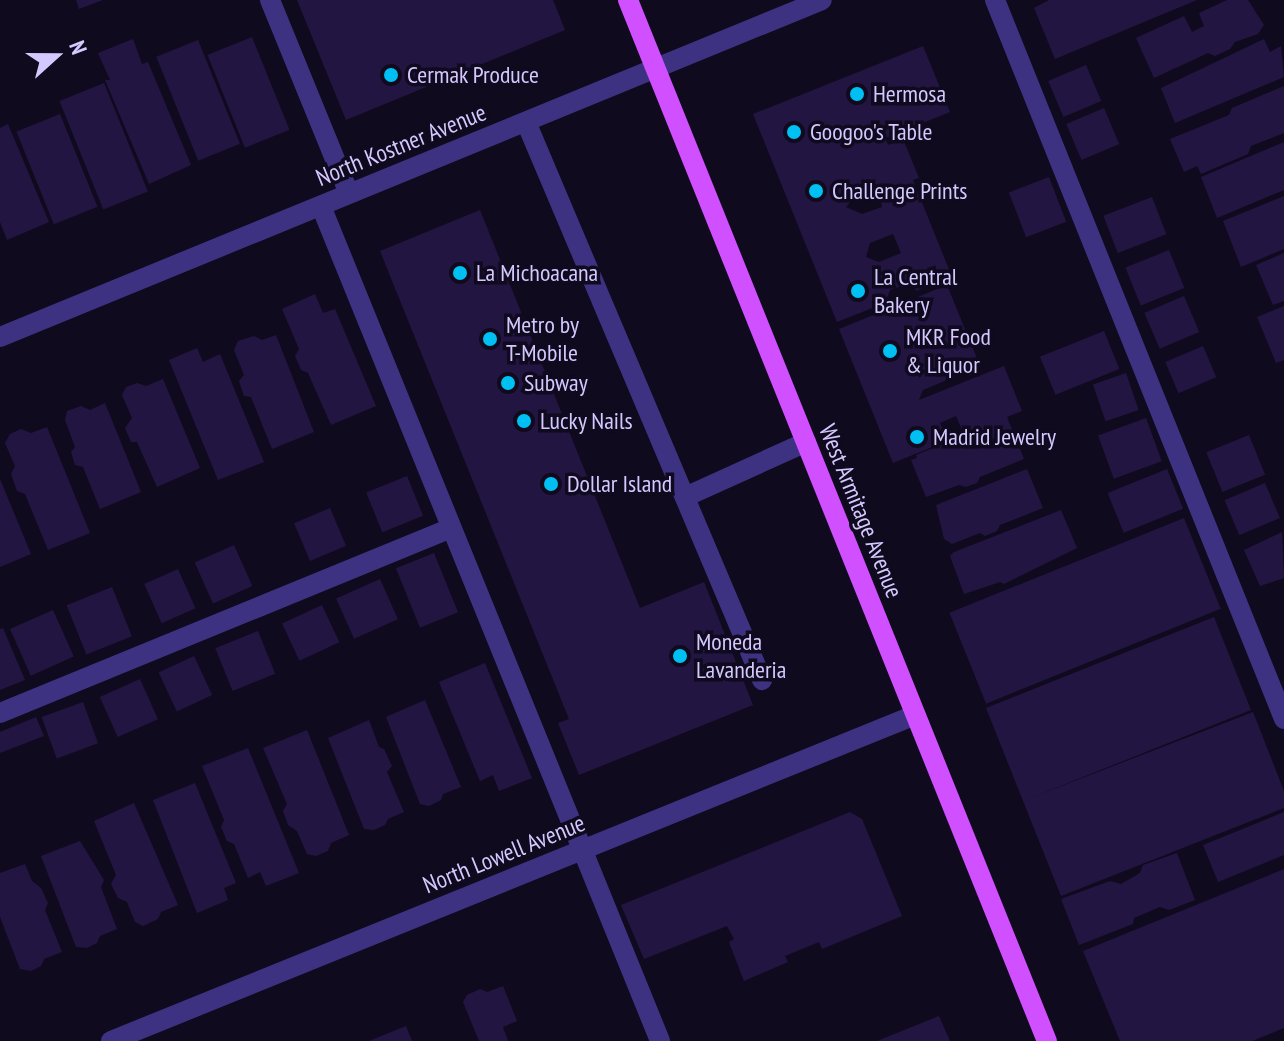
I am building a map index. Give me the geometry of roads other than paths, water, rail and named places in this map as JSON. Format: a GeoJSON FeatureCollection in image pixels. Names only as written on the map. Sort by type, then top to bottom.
{"type":"FeatureCollection","features":[{"type":"Feature","properties":{"kind":"main road","name":"West Armitage Avenue"},"geometry":{"type":"LineString","coordinates":[[628,0],[1047,1041]]}},
{"type":"Feature","properties":{"kind":"street"},"geometry":{"type":"LineString","coordinates":[[270,0],[349,194]]}},
{"type":"Feature","properties":{"kind":"street","name":"North Kostner Avenue"},"geometry":{"type":"LineString","coordinates":[[0,337],[526,122],[791,6],[822,0]]}},
{"type":"Feature","properties":{"kind":"street"},"geometry":{"type":"LineString","coordinates":[[995,0],[1284,719]]}},
{"type":"Feature","properties":{"kind":"street"},"geometry":{"type":"LineString","coordinates":[[526,122],[762,680]]}},
{"type":"Feature","properties":{"kind":"street"},"geometry":{"type":"LineString","coordinates":[[321,206],[660,1041]]}},
{"type":"Feature","properties":{"kind":"street"},"geometry":{"type":"LineString","coordinates":[[685,497],[806,442]]}},
{"type":"Feature","properties":{"kind":"street"},"geometry":{"type":"LineString","coordinates":[[0,713],[451,528]]}},
{"type":"Feature","properties":{"kind":"street","name":"North Lowell Avenue"},"geometry":{"type":"LineString","coordinates":[[111,1041],[915,715]]}},
{"type":"Feature","properties":{"kind":"place","name":"Cermak Produce"},"geometry":{"type":"Point","coordinates":[391,75]}},
{"type":"Feature","properties":{"kind":"place","name":"Hermosa"},"geometry":{"type":"Point","coordinates":[857,94]}},
{"type":"Feature","properties":{"kind":"place","name":"Googoo's Table"},"geometry":{"type":"Point","coordinates":[794,132]}},
{"type":"Feature","properties":{"kind":"place","name":"Challenge Prints"},"geometry":{"type":"Point","coordinates":[816,191]}},
{"type":"Feature","properties":{"kind":"place","name":"La Michoacana"},"geometry":{"type":"Point","coordinates":[460,273]}},
{"type":"Feature","properties":{"kind":"place","name":"La Central Bakery"},"geometry":{"type":"Point","coordinates":[858,291]}},
{"type":"Feature","properties":{"kind":"place","name":"Metro by T-Mobile"},"geometry":{"type":"Point","coordinates":[490,339]}},
{"type":"Feature","properties":{"kind":"place","name":"MKR Food & Liquor"},"geometry":{"type":"Point","coordinates":[890,351]}},
{"type":"Feature","properties":{"kind":"place","name":"Subway"},"geometry":{"type":"Point","coordinates":[508,383]}},
{"type":"Feature","properties":{"kind":"place","name":"Lucky Nails"},"geometry":{"type":"Point","coordinates":[524,421]}},
{"type":"Feature","properties":{"kind":"place","name":"Madrid Jewelry"},"geometry":{"type":"Point","coordinates":[917,437]}},
{"type":"Feature","properties":{"kind":"place","name":"Dollar Island"},"geometry":{"type":"Point","coordinates":[551,484]}},
{"type":"Feature","properties":{"kind":"place","name":"Moneda Lavanderia"},"geometry":{"type":"Point","coordinates":[680,656]}}]}
